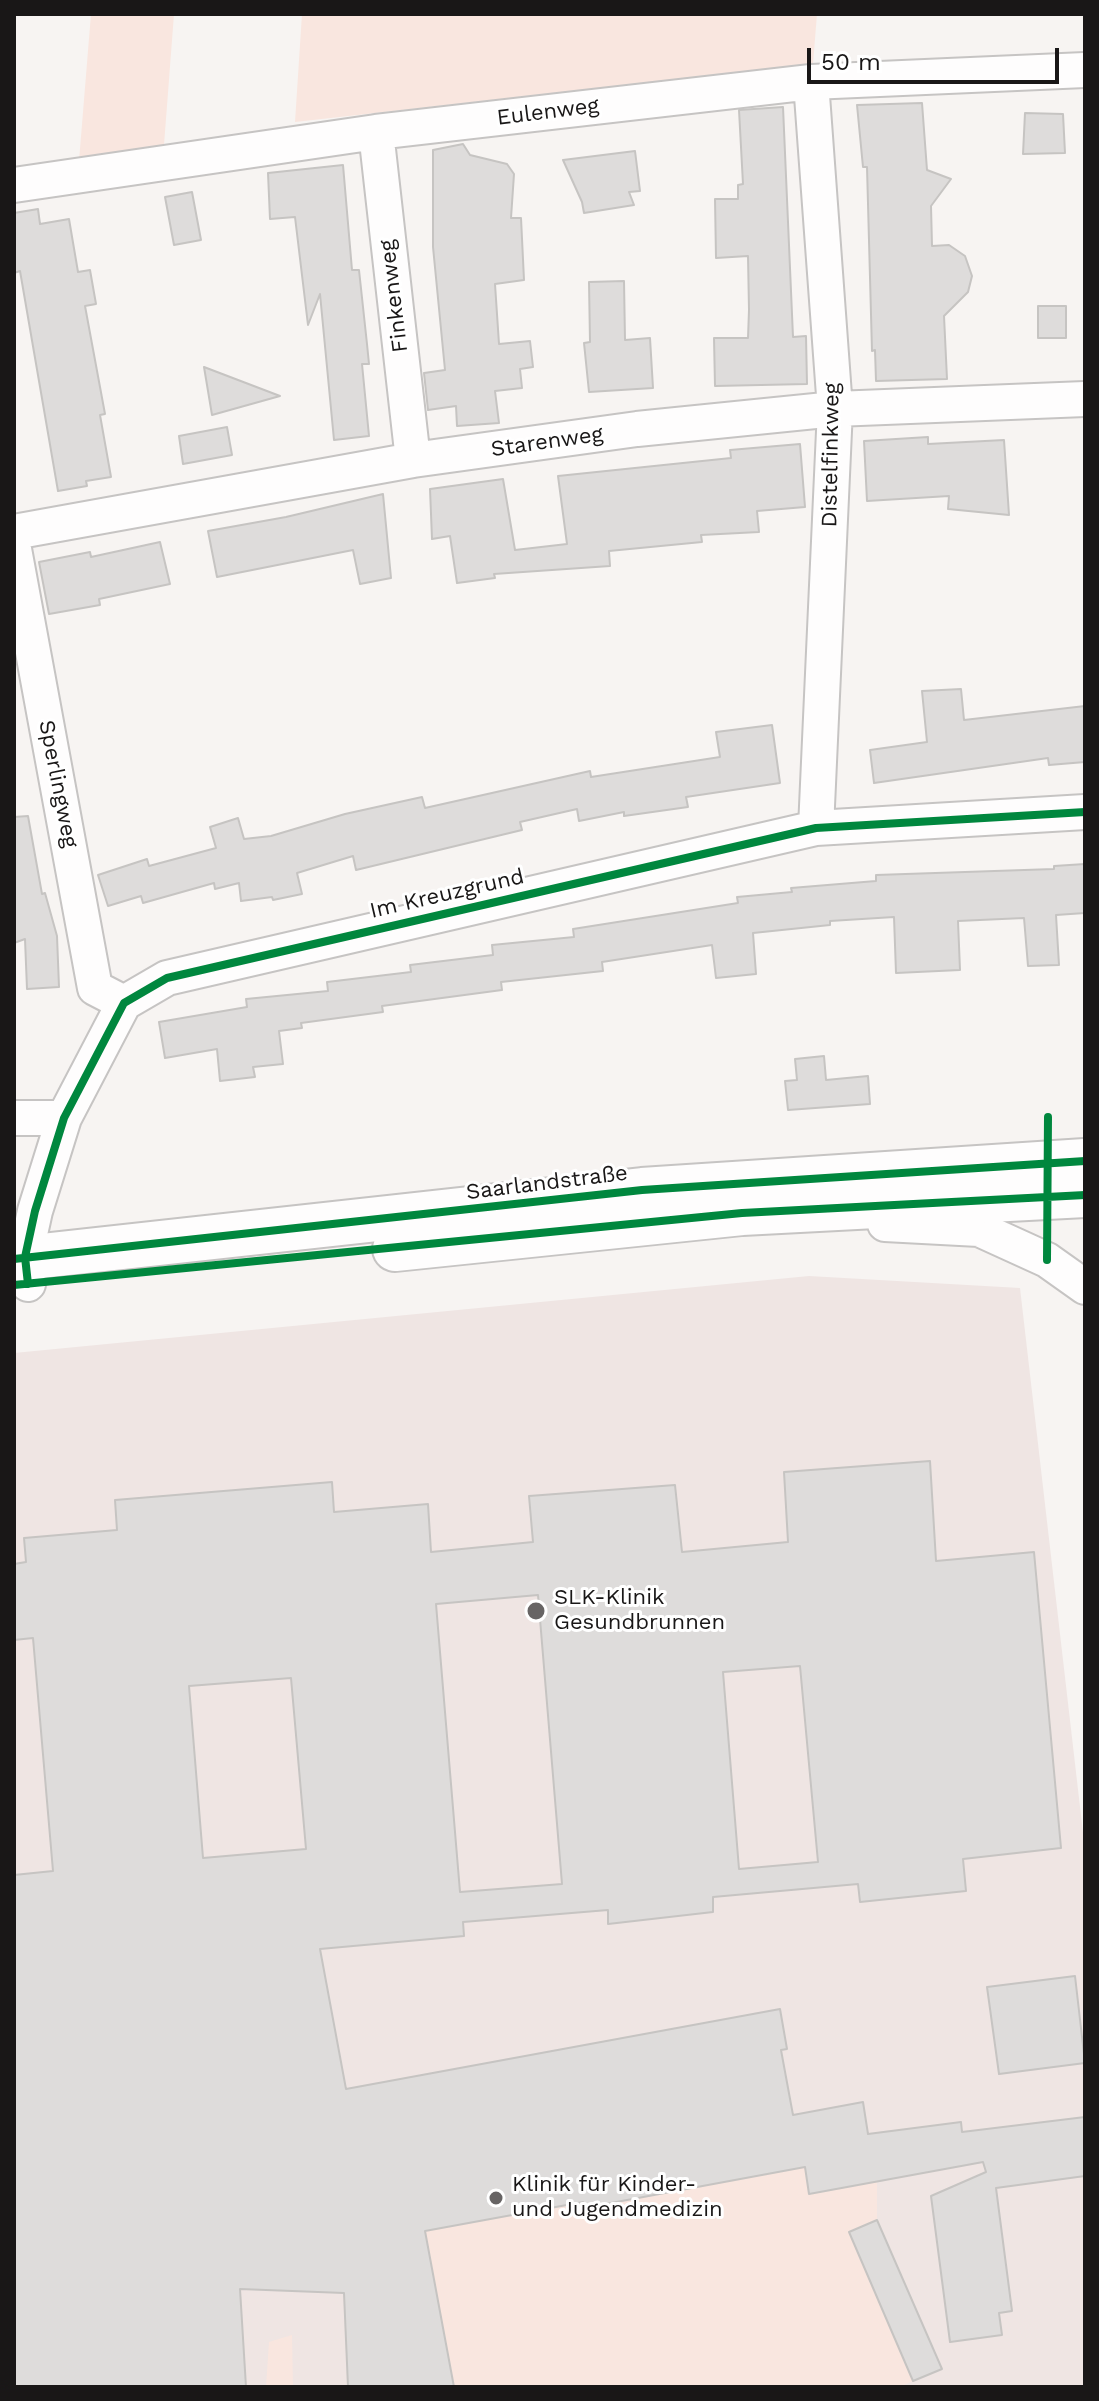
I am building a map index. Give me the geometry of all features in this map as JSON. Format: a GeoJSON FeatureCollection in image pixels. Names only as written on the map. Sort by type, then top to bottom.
{"type":"FeatureCollection","features":[{"type":"Feature","properties":{"kind":"main road","name":"Saarlandstraße"},"geometry":{"type":"LineString","coordinates":[[20,1271],[642,1190],[1085,1161]]}},
{"type":"Feature","properties":{"kind":"main road"},"geometry":{"type":"LineString","coordinates":[[20,1271],[192,1270],[742,1213],[1085,1195]]}},
{"type":"Feature","properties":{"kind":"street","name":"Eulenweg"},"geometry":{"type":"LineString","coordinates":[[14,185],[376,132],[811,82],[1085,70]]}},
{"type":"Feature","properties":{"kind":"street","name":"Distelfinkweg"},"geometry":{"type":"LineString","coordinates":[[811,82],[835,409],[816,828]]}},
{"type":"Feature","properties":{"kind":"street","name":"Finkenweg"},"geometry":{"type":"LineString","coordinates":[[376,132],[413,460]]}},
{"type":"Feature","properties":{"kind":"street","name":"Starenweg"},"geometry":{"type":"LineString","coordinates":[[14,532],[413,460],[637,429],[835,409],[1085,399]]}},
{"type":"Feature","properties":{"kind":"street","name":"Sperlingweg"},"geometry":{"type":"LineString","coordinates":[[14,549],[95,988],[124,1003]]}},
{"type":"Feature","properties":{"kind":"street","name":"Im Kreuzgrund"},"geometry":{"type":"LineString","coordinates":[[124,1003],[167,978],[212,965],[816,828],[1085,812]]}},
{"type":"Feature","properties":{"kind":"street"},"geometry":{"type":"LineString","coordinates":[[20,1271],[64,1118],[124,1003]]}},
{"type":"Feature","properties":{"kind":"street"},"geometry":{"type":"LineString","coordinates":[[14,1118],[64,1118]]}},
{"type":"Feature","properties":{"kind":"street"},"geometry":{"type":"LineString","coordinates":[[742,1213],[803,1225],[926,1224],[979,1229],[1047,1260],[1085,1287]]}},
{"type":"Feature","properties":{"kind":"shaded area"},"geometry":{"type":"Polygon","coordinates":[[[91,14],[174,14],[164,145],[79,161],[91,14]]]}},
{"type":"Feature","properties":{"kind":"shaded area"},"geometry":{"type":"Polygon","coordinates":[[[302,14],[817,14],[813,64],[295,122],[302,14]]]}},
{"type":"Feature","properties":{"kind":"shaded area","name":"SLK-Klinik Gesundbrunnen"},"geometry":{"type":"Polygon","coordinates":[[[809,1276],[1020,1288],[1085,1850],[1085,2387],[14,2387],[14,1353],[809,1276]]]}},
{"type":"Feature","properties":{"kind":"shaded area"},"geometry":{"type":"Polygon","coordinates":[[[805,2167],[810,2194],[877,2182],[877,2220],[849,2233],[913,2381],[900,2387],[454,2387],[426,2241],[416,2233],[583,2202],[584,2207],[805,2167]]]}},
{"type":"Feature","properties":{"kind":"shaded area"},"geometry":{"type":"Polygon","coordinates":[[[292,2335],[293,2387],[266,2387],[269,2342],[292,2335]]]}},
{"type":"Feature","properties":{"kind":"building"},"geometry":{"type":"Polygon","coordinates":[[[922,103],[927,170],[951,179],[931,206],[932,246],[949,245],[965,256],[972,276],[968,292],[944,316],[947,379],[876,381],[875,350],[872,351],[867,167],[863,167],[857,105],[922,103]]]}},
{"type":"Feature","properties":{"kind":"building"},"geometry":{"type":"Polygon","coordinates":[[[783,107],[793,337],[806,336],[807,384],[715,386],[714,338],[748,338],[749,310],[748,256],[716,258],[715,199],[738,199],[738,185],[743,184],[739,110],[783,107]]]}},
{"type":"Feature","properties":{"kind":"building"},"geometry":{"type":"Polygon","coordinates":[[[1025,113],[1063,114],[1065,153],[1023,154],[1025,113]]]}},
{"type":"Feature","properties":{"kind":"building"},"geometry":{"type":"Polygon","coordinates":[[[463,144],[470,155],[507,164],[514,174],[511,218],[521,218],[524,280],[495,284],[499,344],[530,341],[533,367],[520,369],[522,388],[495,391],[499,423],[457,426],[456,406],[428,410],[424,373],[445,370],[433,247],[433,150],[463,144]]]}},
{"type":"Feature","properties":{"kind":"building"},"geometry":{"type":"Polygon","coordinates":[[[635,151],[640,191],[629,192],[634,205],[584,213],[563,160],[635,151]]]}},
{"type":"Feature","properties":{"kind":"building"},"geometry":{"type":"Polygon","coordinates":[[[343,165],[352,270],[359,270],[369,364],[362,364],[369,436],[334,440],[320,294],[308,325],[295,217],[270,219],[268,173],[343,165]]]}},
{"type":"Feature","properties":{"kind":"building"},"geometry":{"type":"Polygon","coordinates":[[[192,192],[201,240],[174,245],[165,197],[192,192]]]}},
{"type":"Feature","properties":{"kind":"building"},"geometry":{"type":"Polygon","coordinates":[[[38,209],[40,224],[69,219],[78,272],[90,270],[96,304],[85,306],[105,414],[100,415],[111,477],[86,481],[87,486],[58,491],[20,271],[14,273],[14,213],[38,209]]]}},
{"type":"Feature","properties":{"kind":"building"},"geometry":{"type":"Polygon","coordinates":[[[624,281],[625,340],[650,338],[653,388],[589,392],[584,343],[590,342],[589,282],[624,281]]]}},
{"type":"Feature","properties":{"kind":"building"},"geometry":{"type":"Polygon","coordinates":[[[1038,306],[1066,306],[1066,338],[1038,338],[1038,306]]]}},
{"type":"Feature","properties":{"kind":"building"},"geometry":{"type":"Polygon","coordinates":[[[204,367],[280,396],[212,415],[204,367]]]}},
{"type":"Feature","properties":{"kind":"building"},"geometry":{"type":"Polygon","coordinates":[[[227,427],[232,455],[183,464],[179,436],[227,427]]]}},
{"type":"Feature","properties":{"kind":"building"},"geometry":{"type":"Polygon","coordinates":[[[928,437],[928,444],[1004,440],[1009,515],[948,509],[949,496],[867,501],[864,441],[928,437]]]}},
{"type":"Feature","properties":{"kind":"building"},"geometry":{"type":"Polygon","coordinates":[[[800,444],[805,507],[757,511],[759,532],[701,535],[702,542],[609,551],[610,566],[494,574],[495,578],[457,583],[450,536],[432,539],[430,489],[503,479],[515,550],[567,544],[558,476],[731,458],[730,450],[800,444]]]}},
{"type":"Feature","properties":{"kind":"building"},"geometry":{"type":"Polygon","coordinates":[[[383,494],[391,578],[360,584],[353,550],[217,577],[208,531],[286,517],[383,494]]]}},
{"type":"Feature","properties":{"kind":"building"},"geometry":{"type":"Polygon","coordinates":[[[160,542],[170,584],[99,599],[100,605],[49,614],[39,562],[90,552],[91,557],[160,542]]]}},
{"type":"Feature","properties":{"kind":"building"},"geometry":{"type":"Polygon","coordinates":[[[961,689],[964,720],[1085,706],[1085,762],[1049,765],[1048,758],[874,783],[870,750],[927,742],[922,691],[961,689]]]}},
{"type":"Feature","properties":{"kind":"building"},"geometry":{"type":"Polygon","coordinates":[[[772,725],[780,783],[686,797],[688,807],[624,816],[624,812],[579,821],[577,809],[520,822],[522,830],[356,870],[353,856],[297,873],[302,894],[273,900],[272,897],[241,901],[239,883],[215,889],[214,883],[143,903],[141,896],[108,906],[98,875],[147,859],[149,866],[216,848],[210,827],[238,818],[244,839],[271,836],[345,814],[422,797],[425,808],[590,771],[591,777],[720,757],[716,732],[772,725]]]}},
{"type":"Feature","properties":{"kind":"building"},"geometry":{"type":"Polygon","coordinates":[[[28,816],[42,894],[45,893],[57,936],[59,987],[27,989],[25,939],[14,943],[14,817],[28,816]]]}},
{"type":"Feature","properties":{"kind":"building"},"geometry":{"type":"Polygon","coordinates":[[[1085,864],[1085,913],[1056,915],[1059,965],[1028,966],[1024,918],[958,921],[960,970],[896,973],[894,917],[830,921],[830,925],[753,933],[756,974],[716,978],[712,945],[602,962],[603,971],[501,982],[502,990],[382,1006],[383,1012],[301,1023],[302,1028],[279,1031],[283,1064],[253,1067],[255,1077],[220,1081],[217,1049],[165,1058],[159,1022],[247,1007],[246,999],[328,991],[327,982],[411,972],[410,965],[493,955],[492,945],[574,937],[573,929],[738,903],[737,897],[792,892],[791,888],[876,881],[876,875],[1054,869],[1054,866],[1085,864]]]}},
{"type":"Feature","properties":{"kind":"building"},"geometry":{"type":"Polygon","coordinates":[[[824,1056],[826,1080],[868,1076],[870,1104],[788,1110],[785,1081],[797,1080],[795,1059],[824,1056]]]}},
{"type":"Feature","properties":{"kind":"building"},"geometry":{"type":"Polygon","coordinates":[[[930,1461],[936,1561],[1034,1552],[1061,1848],[963,1859],[966,1891],[860,1902],[858,1884],[713,1897],[713,1912],[608,1924],[608,1910],[463,1922],[464,1936],[320,1949],[346,2089],[780,2009],[787,2049],[781,2050],[793,2115],[863,2102],[868,2134],[961,2122],[962,2132],[1085,2117],[1085,2176],[996,2188],[1012,2311],[999,2313],[1002,2335],[950,2342],[931,2196],[986,2172],[983,2162],[809,2194],[805,2167],[584,2208],[583,2202],[425,2231],[454,2387],[348,2387],[344,2293],[240,2289],[246,2387],[14,2387],[14,1875],[53,1871],[33,1638],[14,1640],[14,1564],[26,1562],[24,1538],[117,1530],[115,1500],[332,1482],[334,1512],[428,1504],[431,1552],[533,1542],[529,1496],[675,1485],[682,1552],[788,1542],[784,1472],[930,1461]],[[538,1595],[436,1604],[460,1892],[562,1884],[538,1595]],[[800,1666],[723,1672],[739,1869],[818,1862],[800,1666]],[[291,1678],[189,1686],[203,1858],[306,1849],[291,1678]]]}},
{"type":"Feature","properties":{"kind":"building"},"geometry":{"type":"Polygon","coordinates":[[[1075,1976],[1085,2063],[999,2074],[987,1987],[1075,1976]]]}},
{"type":"Feature","properties":{"kind":"building"},"geometry":{"type":"Polygon","coordinates":[[[877,2220],[942,2369],[913,2381],[849,2232],[877,2220]]]}},
{"type":"Feature","properties":{"kind":"cycle path"},"geometry":{"type":"LineString","coordinates":[[28,1284],[25,1257],[35,1211],[64,1118],[124,1003],[167,978],[816,828],[1085,812]]}},
{"type":"Feature","properties":{"kind":"cycle path"},"geometry":{"type":"LineString","coordinates":[[1047,1260],[1048,1117]]}},
{"type":"Feature","properties":{"kind":"cycle path"},"geometry":{"type":"LineString","coordinates":[[14,1259],[642,1190],[1085,1161]]}},
{"type":"Feature","properties":{"kind":"cycle path"},"geometry":{"type":"LineString","coordinates":[[14,1285],[742,1213],[1085,1195]]}},
{"type":"Feature","properties":{"kind":"place","name":"SLK-Klinik Gesundbrunnen"},"geometry":{"type":"Point","coordinates":[536,1611]}},
{"type":"Feature","properties":{"kind":"place","name":"Klinik für Kinder- und Jugendmedizin"},"geometry":{"type":"Point","coordinates":[496,2198]}}]}
